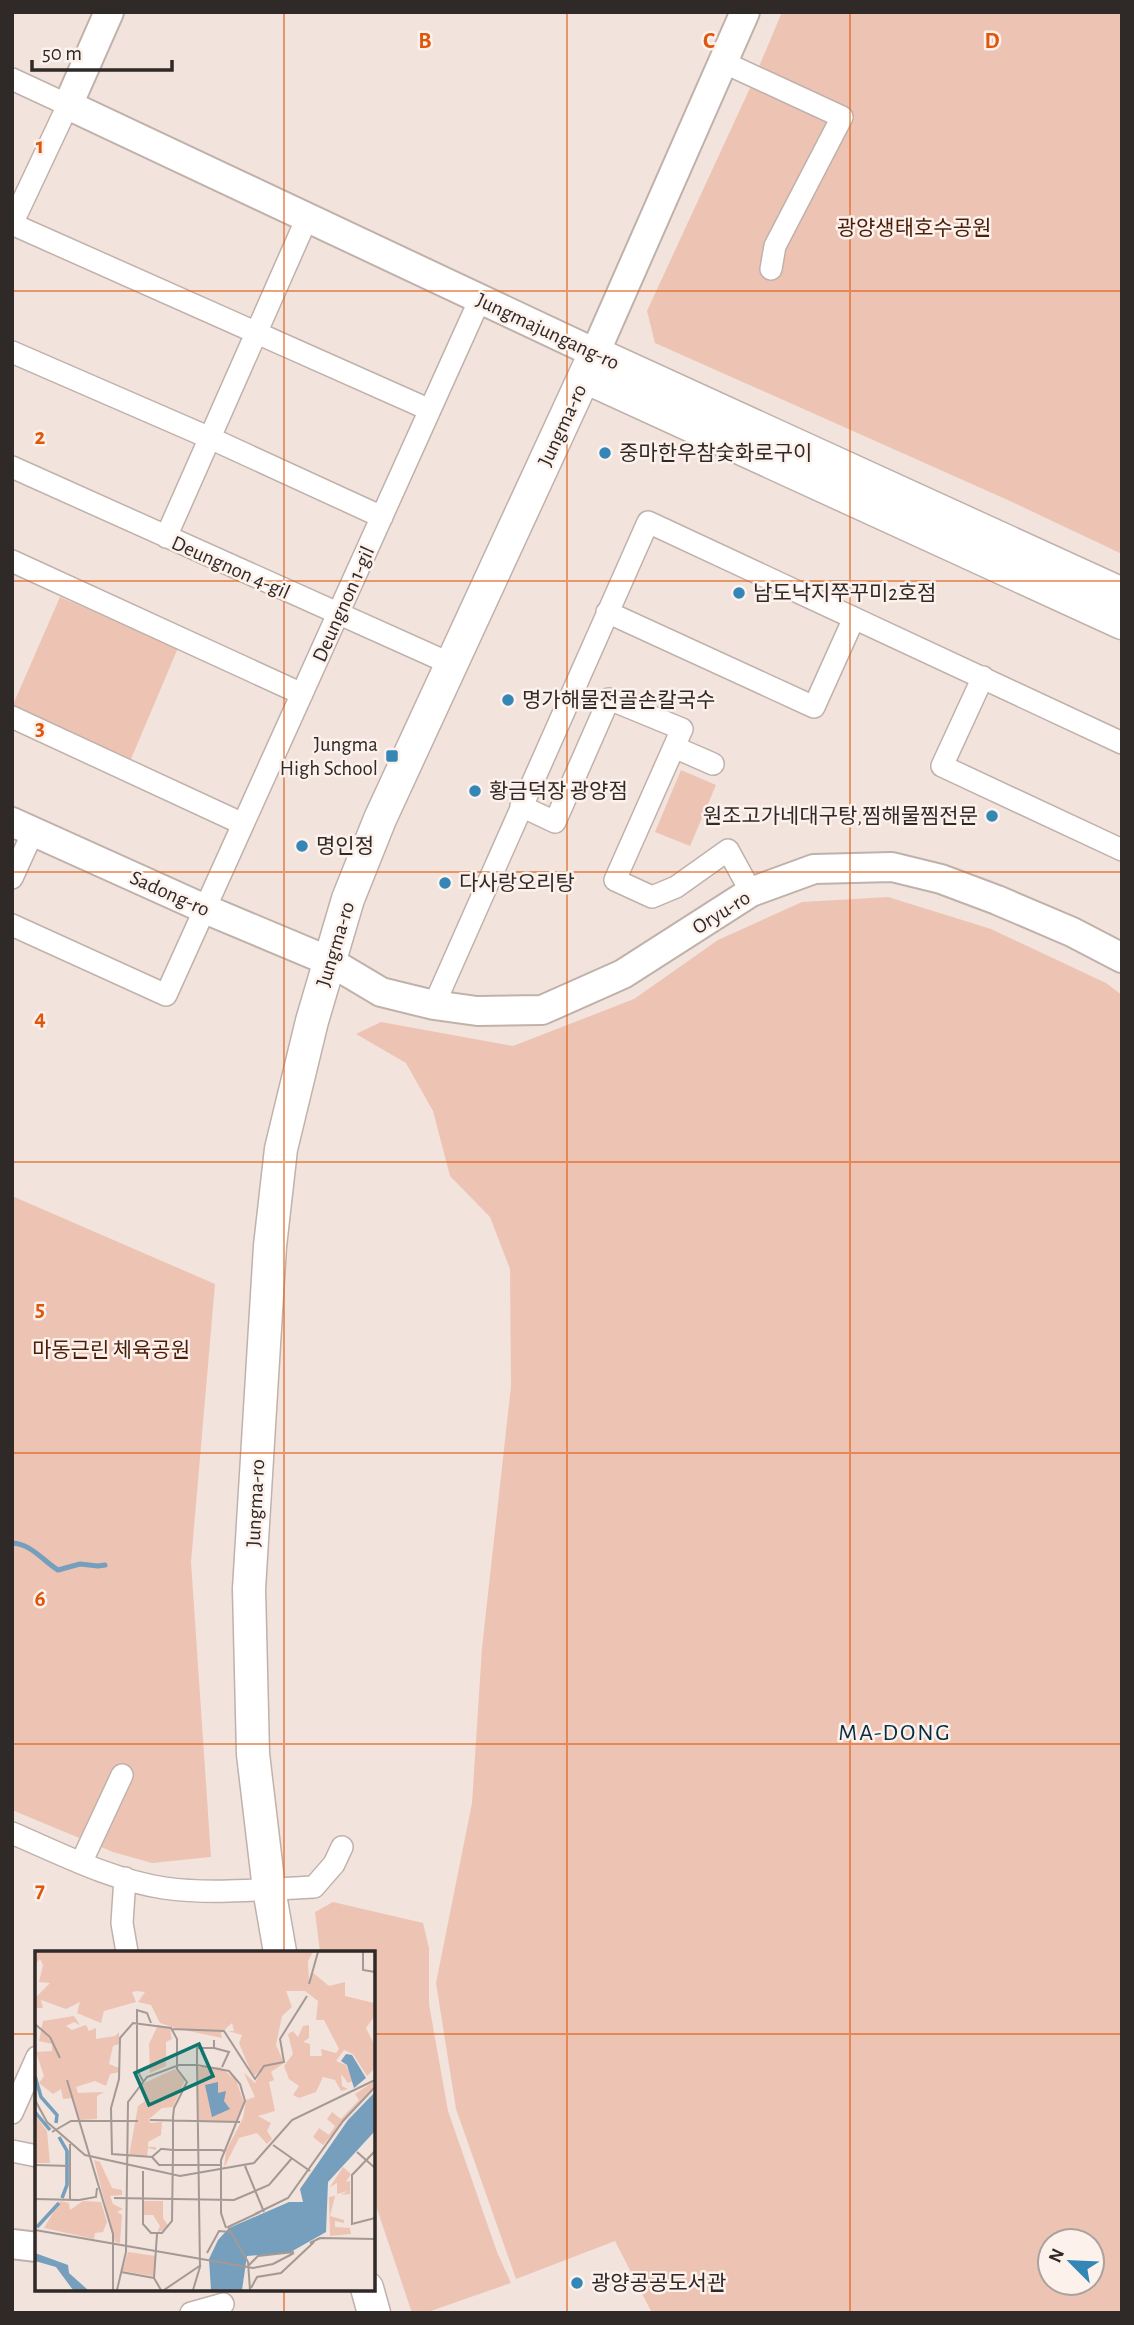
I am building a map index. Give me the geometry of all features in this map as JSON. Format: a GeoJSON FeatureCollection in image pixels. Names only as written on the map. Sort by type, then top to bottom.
{"type":"FeatureCollection","features":[{"type":"Feature","properties":{"kind":"main road","name":"Jungmajungang-ro"},"geometry":{"type":"LineString","coordinates":[[590,365],[1122,594]]}},
{"type":"Feature","properties":{"kind":"main road","name":"Jungmajungang-ro"},"geometry":{"type":"LineString","coordinates":[[590,365],[1122,623]]}},
{"type":"Feature","properties":{"kind":"main road","name":"Jungma-ro"},"geometry":{"type":"LineString","coordinates":[[280,1951],[253,1754],[249,1590],[270,1246],[281,1149],[328,961],[348,899],[379,821],[590,365]]}},
{"type":"Feature","properties":{"kind":"main road"},"geometry":{"type":"LineString","coordinates":[[368,2290],[374,2313]]}},
{"type":"Feature","properties":{"kind":"street"},"geometry":{"type":"LineString","coordinates":[[109,12],[12,224],[430,410]]}},
{"type":"Feature","properties":{"kind":"street","name":"Jungma-ro"},"geometry":{"type":"LineString","coordinates":[[590,365],[745,12]]}},
{"type":"Feature","properties":{"kind":"street"},"geometry":{"type":"LineString","coordinates":[[723,62],[842,117],[775,246],[771,269]]}},
{"type":"Feature","properties":{"kind":"street"},"geometry":{"type":"LineString","coordinates":[[12,79],[68,105]]}},
{"type":"Feature","properties":{"kind":"street","name":"Jungmajungang-ro"},"geometry":{"type":"LineString","coordinates":[[68,105],[480,299],[590,365]]}},
{"type":"Feature","properties":{"kind":"street"},"geometry":{"type":"LineString","coordinates":[[166,537],[307,218]]}},
{"type":"Feature","properties":{"kind":"street","name":"Deungnon 1-gil"},"geometry":{"type":"LineString","coordinates":[[12,925],[166,995],[480,299]]}},
{"type":"Feature","properties":{"kind":"street"},"geometry":{"type":"LineString","coordinates":[[12,352],[382,517]]}},
{"type":"Feature","properties":{"kind":"street","name":"Deungnon 4-gil"},"geometry":{"type":"LineString","coordinates":[[12,467],[452,664]]}},
{"type":"Feature","properties":{"kind":"street"},"geometry":{"type":"LineString","coordinates":[[434,1005],[648,522],[1122,743]]}},
{"type":"Feature","properties":{"kind":"street"},"geometry":{"type":"LineString","coordinates":[[12,561],[302,694]]}},
{"type":"Feature","properties":{"kind":"street"},"geometry":{"type":"LineString","coordinates":[[607,612],[814,707],[854,618]]}},
{"type":"Feature","properties":{"kind":"street"},"geometry":{"type":"LineString","coordinates":[[983,677],[942,766],[1122,850]]}},
{"type":"Feature","properties":{"kind":"street"},"geometry":{"type":"LineString","coordinates":[[521,806],[555,822],[609,699],[681,729],[614,880],[652,897],[676,887],[728,850],[751,892]]}},
{"type":"Feature","properties":{"kind":"street"},"geometry":{"type":"LineString","coordinates":[[12,717],[243,824]]}},
{"type":"Feature","properties":{"kind":"street"},"geometry":{"type":"LineString","coordinates":[[674,747],[713,764]]}},
{"type":"Feature","properties":{"kind":"street"},"geometry":{"type":"LineString","coordinates":[[12,878],[23,827]]}},
{"type":"Feature","properties":{"kind":"street","name":"Sadong-ro"},"geometry":{"type":"LineString","coordinates":[[23,827],[328,961]]}},
{"type":"Feature","properties":{"kind":"street","name":"Oryu-ro"},"geometry":{"type":"LineString","coordinates":[[328,961],[381,992],[434,1005],[477,1011],[542,1010],[623,974],[751,892],[814,869],[892,867],[941,879],[997,900],[1121,954]]}},
{"type":"Feature","properties":{"kind":"street"},"geometry":{"type":"LineString","coordinates":[[81,1863],[122,1775]]}},
{"type":"Feature","properties":{"kind":"street"},"geometry":{"type":"LineString","coordinates":[[14,1840],[125,1878],[164,1888],[207,1891],[314,1887],[334,1864],[342,1847]]}},
{"type":"Feature","properties":{"kind":"street"},"geometry":{"type":"LineString","coordinates":[[125,1878],[122,1923],[127,1951]]}},
{"type":"Feature","properties":{"kind":"street"},"geometry":{"type":"LineString","coordinates":[[12,2113],[35,2061]]}},
{"type":"Feature","properties":{"kind":"street"},"geometry":{"type":"LineString","coordinates":[[12,2151],[35,2156]]}},
{"type":"Feature","properties":{"kind":"street"},"geometry":{"type":"LineString","coordinates":[[12,2244],[35,2247]]}},
{"type":"Feature","properties":{"kind":"street"},"geometry":{"type":"LineString","coordinates":[[191,2313],[222,2302]]}},
{"type":"Feature","properties":{"kind":"green space","name":"광양생태호수공원"},"geometry":{"type":"Polygon","coordinates":[[[782,12],[1122,12],[1122,554],[1010,501],[655,343],[647,311],[750,88],[782,12]]]}},
{"type":"Feature","properties":{"kind":"green space"},"geometry":{"type":"Polygon","coordinates":[[[60,597],[178,648],[131,759],[12,707],[60,597]]]}},
{"type":"Feature","properties":{"kind":"green space"},"geometry":{"type":"Polygon","coordinates":[[[681,770],[716,785],[690,846],[655,832],[681,770]]]}},
{"type":"Feature","properties":{"kind":"green space"},"geometry":{"type":"Polygon","coordinates":[[[888,897],[991,929],[1106,983],[1122,995],[1122,2313],[652,2313],[615,2241],[516,2279],[456,2109],[436,1983],[472,1803],[482,1648],[511,1386],[510,1269],[490,1217],[450,1176],[433,1111],[406,1063],[356,1034],[381,1022],[513,1046],[634,999],[718,940],[802,902],[888,897]]]}},
{"type":"Feature","properties":{"kind":"green space","name":"마동근린 체육공원"},"geometry":{"type":"Polygon","coordinates":[[[12,1196],[215,1284],[191,1562],[211,1857],[152,1863],[113,1852],[12,1810],[12,1196]]]}},
{"type":"Feature","properties":{"kind":"green space"},"geometry":{"type":"Polygon","coordinates":[[[333,1902],[423,1923],[429,1948],[429,2004],[448,2111],[497,2252],[511,2283],[425,2313],[412,2313],[374,2200],[374,1951],[320,1951],[315,1912],[333,1902]]]}},
{"type":"Feature","properties":{"kind":"waterway"},"geometry":{"type":"LineString","coordinates":[[12,1543],[26,1546],[58,1570],[80,1564],[105,1565]]}},
{"type":"Feature","properties":{"kind":"place","name":"중마한우참숯화로구이"},"geometry":{"type":"Point","coordinates":[605,453]}},
{"type":"Feature","properties":{"kind":"place","name":"남도낙지쭈꾸미2호점"},"geometry":{"type":"Point","coordinates":[739,593]}},
{"type":"Feature","properties":{"kind":"place","name":"명가해물전골손칼국수"},"geometry":{"type":"Point","coordinates":[508,700]}},
{"type":"Feature","properties":{"kind":"place","name":"Jungma High School"},"geometry":{"type":"Point","coordinates":[392,756]}},
{"type":"Feature","properties":{"kind":"place","name":"황금덕장 광양점"},"geometry":{"type":"Point","coordinates":[475,791]}},
{"type":"Feature","properties":{"kind":"place","name":"원조고가네대구탕,찜해물찜전문"},"geometry":{"type":"Point","coordinates":[992,816]}},
{"type":"Feature","properties":{"kind":"place","name":"명인정"},"geometry":{"type":"Point","coordinates":[302,846]}},
{"type":"Feature","properties":{"kind":"place","name":"다사랑오리탕"},"geometry":{"type":"Point","coordinates":[445,883]}},
{"type":"Feature","properties":{"kind":"place","name":"광양공공도서관"},"geometry":{"type":"Point","coordinates":[577,2283]}},
{"type":"Feature","properties":{"kind":"district","name":"MA-DONG"},"geometry":{"type":"Point","coordinates":[895,1732]}}]}
